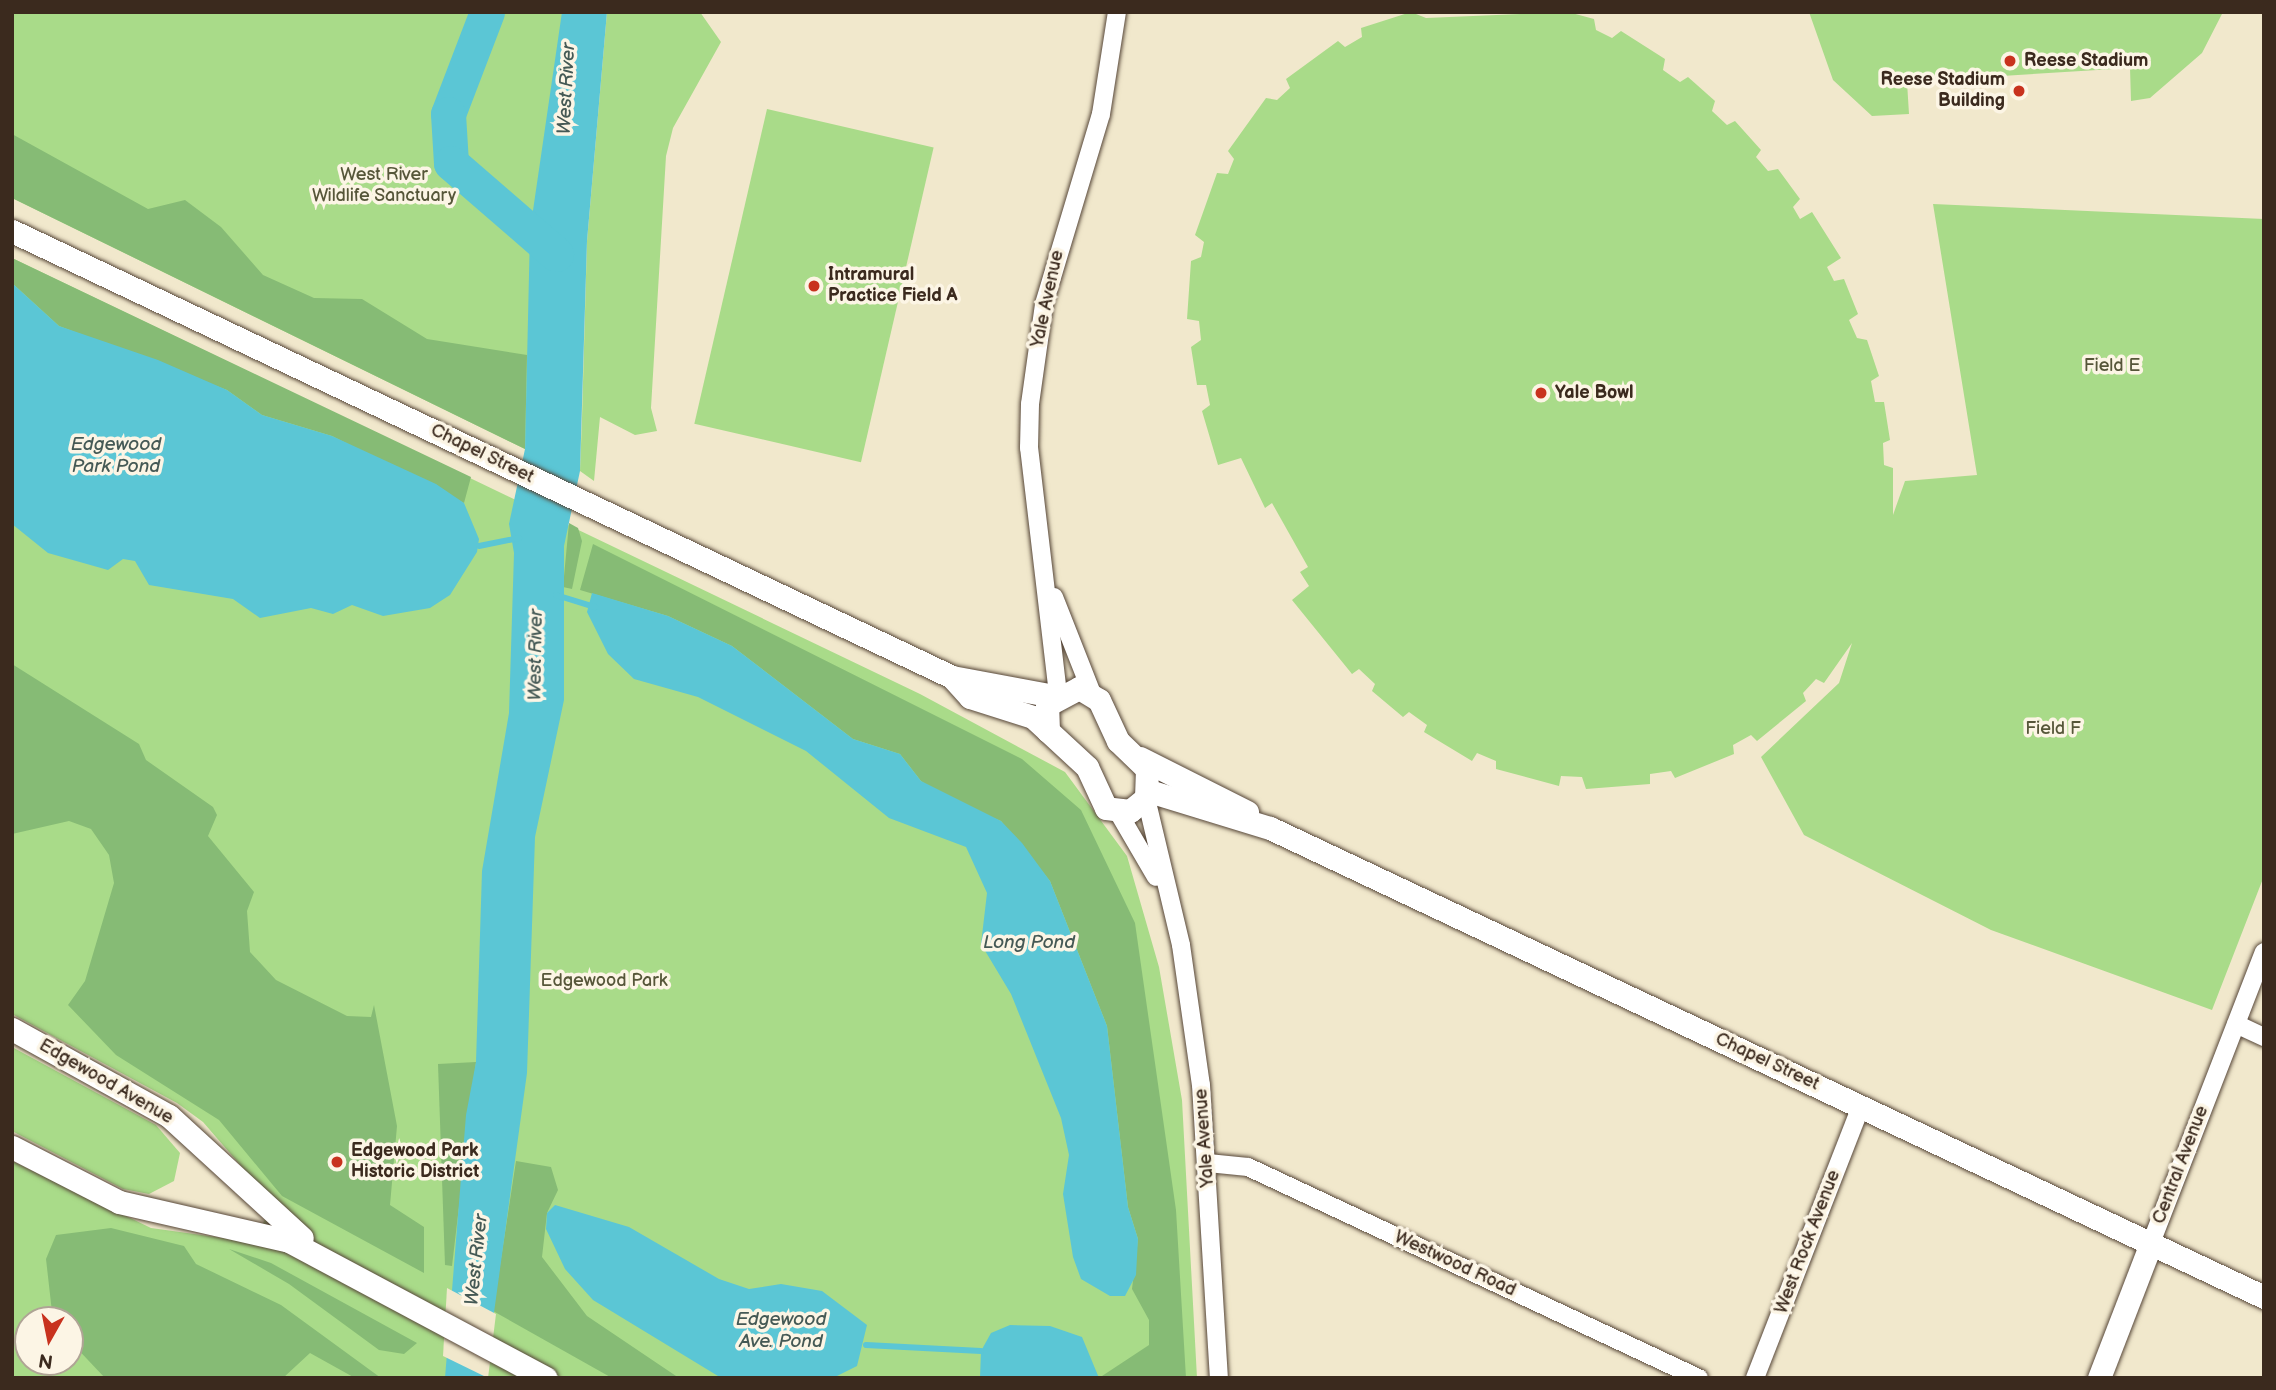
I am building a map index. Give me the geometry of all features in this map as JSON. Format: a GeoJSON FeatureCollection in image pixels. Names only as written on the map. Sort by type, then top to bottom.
{"type":"FeatureCollection","features":[{"type":"Feature","properties":{"kind":"street","name":"Yale Avenue"},"geometry":{"type":"LineString","coordinates":[[1056,695],[1051,591],[1028,448],[1034,364],[1055,260],[1101,114],[1117,12]]}},
{"type":"Feature","properties":{"kind":"street","name":"Chapel Street"},"geometry":{"type":"LineString","coordinates":[[12,231],[952,677],[1056,695],[1091,691]]}},
{"type":"Feature","properties":{"kind":"street","name":"Yale Avenue"},"geometry":{"type":"LineString","coordinates":[[1051,591],[1091,691]]}},
{"type":"Feature","properties":{"kind":"street","name":"Chapel Street"},"geometry":{"type":"LineString","coordinates":[[952,677],[970,697],[1033,718],[1087,767],[1098,799],[1118,812]]}},
{"type":"Feature","properties":{"kind":"street"},"geometry":{"type":"LineString","coordinates":[[1091,691],[1118,741],[1140,758],[1151,779],[1147,795],[1118,812]]}},
{"type":"Feature","properties":{"kind":"street"},"geometry":{"type":"LineString","coordinates":[[1048,731],[1045,712],[1056,695]]}},
{"type":"Feature","properties":{"kind":"street","name":"Chapel Street"},"geometry":{"type":"LineString","coordinates":[[1140,758],[1224,795],[1270,828]]}},
{"type":"Feature","properties":{"kind":"street","name":"Yale Avenue"},"geometry":{"type":"LineString","coordinates":[[1147,795],[1170,902],[1208,1163],[1219,1378]]}},
{"type":"Feature","properties":{"kind":"street","name":"Chapel Street"},"geometry":{"type":"LineString","coordinates":[[1147,795],[1270,828],[2264,1297]]}},
{"type":"Feature","properties":{"kind":"street","name":"Yale Avenue"},"geometry":{"type":"LineString","coordinates":[[1118,812],[1170,902]]}},
{"type":"Feature","properties":{"kind":"street","name":"Central Avenue"},"geometry":{"type":"LineString","coordinates":[[2099,1378],[2264,952]]}},
{"type":"Feature","properties":{"kind":"street"},"geometry":{"type":"LineString","coordinates":[[2236,1024],[2264,1037]]}},
{"type":"Feature","properties":{"kind":"street","name":"Edgewood Avenue"},"geometry":{"type":"LineString","coordinates":[[12,1029],[169,1116],[275,1220],[394,1294]]}},
{"type":"Feature","properties":{"kind":"street","name":"West Rock Avenue"},"geometry":{"type":"LineString","coordinates":[[1755,1378],[1861,1106]]}},
{"type":"Feature","properties":{"kind":"street","name":"Edgewood Avenue"},"geometry":{"type":"LineString","coordinates":[[12,1147],[119,1202],[289,1241],[394,1294],[543,1376]]}},
{"type":"Feature","properties":{"kind":"street","name":"Westwood Road"},"geometry":{"type":"LineString","coordinates":[[1208,1163],[1248,1167],[1699,1378]]}},
{"type":"Feature","properties":{"kind":"green space","name":"West River Wildlife Sanctuary"},"geometry":{"type":"Polygon","coordinates":[[[12,12],[570,12],[525,449],[12,198],[12,12]]]}},
{"type":"Feature","properties":{"kind":"green space"},"geometry":{"type":"Polygon","coordinates":[[[607,12],[700,12],[721,42],[673,128],[666,156],[651,408],[657,431],[635,435],[600,417],[594,481],[580,471],[587,241],[607,12]]]}},
{"type":"Feature","properties":{"kind":"green space"},"geometry":{"type":"Polygon","coordinates":[[[1411,12],[1426,18],[1568,12],[1594,19],[1596,30],[1612,38],[1621,31],[1665,59],[1663,70],[1680,82],[1688,77],[1715,101],[1712,111],[1727,125],[1735,121],[1761,150],[1756,157],[1768,171],[1778,169],[1800,199],[1793,207],[1800,219],[1812,212],[1841,258],[1827,267],[1834,281],[1844,279],[1858,314],[1849,320],[1857,338],[1867,340],[1879,376],[1871,381],[1875,402],[1884,402],[1890,440],[1883,443],[1884,465],[1893,468],[1893,515],[1905,481],[1977,475],[1933,204],[2264,219],[2264,876],[2212,1010],[1991,930],[1804,835],[1761,757],[1839,683],[1852,643],[1824,683],[1816,679],[1803,693],[1806,701],[1757,741],[1751,735],[1733,745],[1734,754],[1675,778],[1671,771],[1650,774],[1650,784],[1586,789],[1582,777],[1561,776],[1559,786],[1496,769],[1496,761],[1477,753],[1472,761],[1424,732],[1427,725],[1409,712],[1403,717],[1372,691],[1375,684],[1359,669],[1352,674],[1292,600],[1309,586],[1300,572],[1308,567],[1272,503],[1265,508],[1241,458],[1218,465],[1202,411],[1210,405],[1206,385],[1197,385],[1191,347],[1201,340],[1199,321],[1187,319],[1191,261],[1201,257],[1204,242],[1195,235],[1217,173],[1228,174],[1234,159],[1228,151],[1266,98],[1277,100],[1290,88],[1286,79],[1338,41],[1345,47],[1362,37],[1361,28],[1411,12]]]}},
{"type":"Feature","properties":{"kind":"green space","name":"Reese Stadium"},"geometry":{"type":"Polygon","coordinates":[[[1809,12],[2223,12],[2202,53],[2150,98],[2131,101],[2130,68],[1937,80],[1907,82],[1909,114],[1872,116],[1833,80],[1809,12]]]}},
{"type":"Feature","properties":{"kind":"green space","name":"Intramural Practice Field A"},"geometry":{"type":"Polygon","coordinates":[[[767,109],[934,147],[861,462],[694,424],[767,109]]]}},
{"type":"Feature","properties":{"kind":"green space"},"geometry":{"type":"Polygon","coordinates":[[[12,134],[148,209],[185,200],[221,227],[263,275],[314,298],[362,299],[427,339],[527,355],[525,449],[12,198],[12,134]]]}},
{"type":"Feature","properties":{"kind":"green space","name":"Edgewood Park"},"geometry":{"type":"Polygon","coordinates":[[[12,258],[920,694],[1065,772],[1127,856],[1159,967],[1182,1100],[1197,1378],[12,1378],[12,1161],[151,1228],[252,1242],[274,1204],[203,1122],[177,1103],[12,1014],[12,258]]]}},
{"type":"Feature","properties":{"kind":"green space"},"geometry":{"type":"Polygon","coordinates":[[[12,258],[471,477],[464,503],[332,436],[262,415],[227,390],[59,326],[12,283],[12,258]]]}},
{"type":"Feature","properties":{"kind":"green space"},"geometry":{"type":"Polygon","coordinates":[[[569,523],[578,528],[582,541],[572,589],[563,587],[569,523]]]}},
{"type":"Feature","properties":{"kind":"green space"},"geometry":{"type":"Polygon","coordinates":[[[593,544],[1022,759],[1081,810],[1135,923],[1176,1210],[1186,1378],[1099,1378],[1149,1345],[1149,1320],[1132,1289],[1138,1239],[1128,1207],[1107,1026],[1050,881],[1001,821],[948,800],[921,781],[900,754],[853,739],[732,646],[668,616],[580,590],[593,544]]]}},
{"type":"Feature","properties":{"kind":"green space"},"geometry":{"type":"Polygon","coordinates":[[[12,664],[139,744],[146,760],[213,807],[217,815],[208,836],[254,892],[247,911],[250,952],[276,980],[347,1016],[371,1017],[374,1005],[397,1126],[390,1205],[424,1227],[424,1273],[282,1196],[219,1120],[116,1055],[68,1005],[85,981],[114,883],[109,855],[91,829],[69,821],[12,834],[12,664]]]}},
{"type":"Feature","properties":{"kind":"green space"},"geometry":{"type":"Polygon","coordinates":[[[12,1047],[156,1125],[180,1153],[174,1181],[149,1194],[123,1189],[12,1131],[12,1047]]]}},
{"type":"Feature","properties":{"kind":"green space"},"geometry":{"type":"Polygon","coordinates":[[[476,1062],[452,1266],[445,1265],[438,1064],[476,1062]]]}},
{"type":"Feature","properties":{"kind":"green space"},"geometry":{"type":"Polygon","coordinates":[[[516,1161],[551,1167],[558,1190],[547,1213],[542,1257],[587,1316],[679,1378],[612,1378],[493,1311],[516,1161]]]}},
{"type":"Feature","properties":{"kind":"green space"},"geometry":{"type":"Polygon","coordinates":[[[111,1228],[184,1246],[196,1264],[281,1305],[381,1378],[355,1378],[310,1353],[283,1378],[105,1378],[84,1356],[84,1306],[51,1306],[46,1259],[56,1235],[111,1228]]]}},
{"type":"Feature","properties":{"kind":"green space"},"geometry":{"type":"Polygon","coordinates":[[[229,1249],[271,1263],[417,1343],[404,1354],[379,1350],[289,1284],[229,1249]]]}},
{"type":"Feature","properties":{"kind":"water","name":"West River"},"geometry":{"type":"Polygon","coordinates":[[[562,12],[607,12],[587,241],[580,471],[564,546],[564,700],[535,837],[527,1073],[485,1378],[445,1378],[466,1115],[476,1062],[482,871],[509,713],[514,553],[509,524],[525,449],[530,231],[562,12]]]}},
{"type":"Feature","properties":{"kind":"water","name":"Edgewood Park Pond"},"geometry":{"type":"Polygon","coordinates":[[[12,283],[59,326],[158,360],[227,390],[262,415],[332,436],[436,484],[464,503],[479,539],[477,552],[450,595],[430,608],[383,616],[352,605],[333,614],[311,608],[260,618],[233,599],[149,585],[135,561],[123,559],[108,570],[48,553],[12,524],[12,283]]]}},
{"type":"Feature","properties":{"kind":"water","name":"Long Pond"},"geometry":{"type":"Polygon","coordinates":[[[592,593],[668,616],[732,646],[853,739],[900,754],[921,781],[1001,821],[1022,843],[1050,881],[1107,1026],[1128,1207],[1138,1239],[1136,1275],[1125,1296],[1110,1296],[1081,1279],[1073,1257],[1063,1194],[1069,1155],[1061,1118],[1011,994],[981,944],[987,893],[966,847],[889,818],[806,751],[698,697],[634,679],[608,654],[587,612],[592,593]]]}},
{"type":"Feature","properties":{"kind":"water","name":"Edgewood Ave. Pond"},"geometry":{"type":"Polygon","coordinates":[[[555,1205],[629,1227],[719,1279],[749,1289],[781,1284],[822,1291],[867,1325],[857,1366],[833,1378],[718,1376],[593,1300],[565,1269],[546,1229],[547,1213],[555,1205]]]}},
{"type":"Feature","properties":{"kind":"water"},"geometry":{"type":"Polygon","coordinates":[[[1010,1325],[1050,1326],[1082,1337],[1099,1378],[980,1378],[981,1351],[991,1333],[1010,1325]]]}},
{"type":"Feature","properties":{"kind":"pier"},"geometry":{"type":"Polygon","coordinates":[[[447,1288],[496,1314],[488,1378],[443,1356],[447,1288]]]}},
{"type":"Feature","properties":{"kind":"waterway"},"geometry":{"type":"LineString","coordinates":[[487,12],[448,114],[451,163],[556,254]]}},
{"type":"Feature","properties":{"kind":"waterway"},"geometry":{"type":"LineString","coordinates":[[479,546],[519,538]]}},
{"type":"Feature","properties":{"kind":"waterway"},"geometry":{"type":"LineString","coordinates":[[556,595],[595,607]]}},
{"type":"Feature","properties":{"kind":"waterway"},"geometry":{"type":"LineString","coordinates":[[866,1345],[981,1351]]}},
{"type":"Feature","properties":{"kind":"place","name":"Reese Stadium"},"geometry":{"type":"Point","coordinates":[2010,61]}},
{"type":"Feature","properties":{"kind":"place","name":"Reese Stadium Building"},"geometry":{"type":"Point","coordinates":[2019,91]}},
{"type":"Feature","properties":{"kind":"place","name":"Intramural Practice Field A"},"geometry":{"type":"Point","coordinates":[814,286]}},
{"type":"Feature","properties":{"kind":"place","name":"Yale Bowl"},"geometry":{"type":"Point","coordinates":[1541,393]}},
{"type":"Feature","properties":{"kind":"place","name":"Edgewood Park Historic District"},"geometry":{"type":"Point","coordinates":[337,1162]}},
{"type":"Feature","properties":{"kind":"park label","name":"Field E"},"geometry":{"type":"Point","coordinates":[2112,366]}},
{"type":"Feature","properties":{"kind":"park label","name":"Field F"},"geometry":{"type":"Point","coordinates":[2053,729]}}]}
